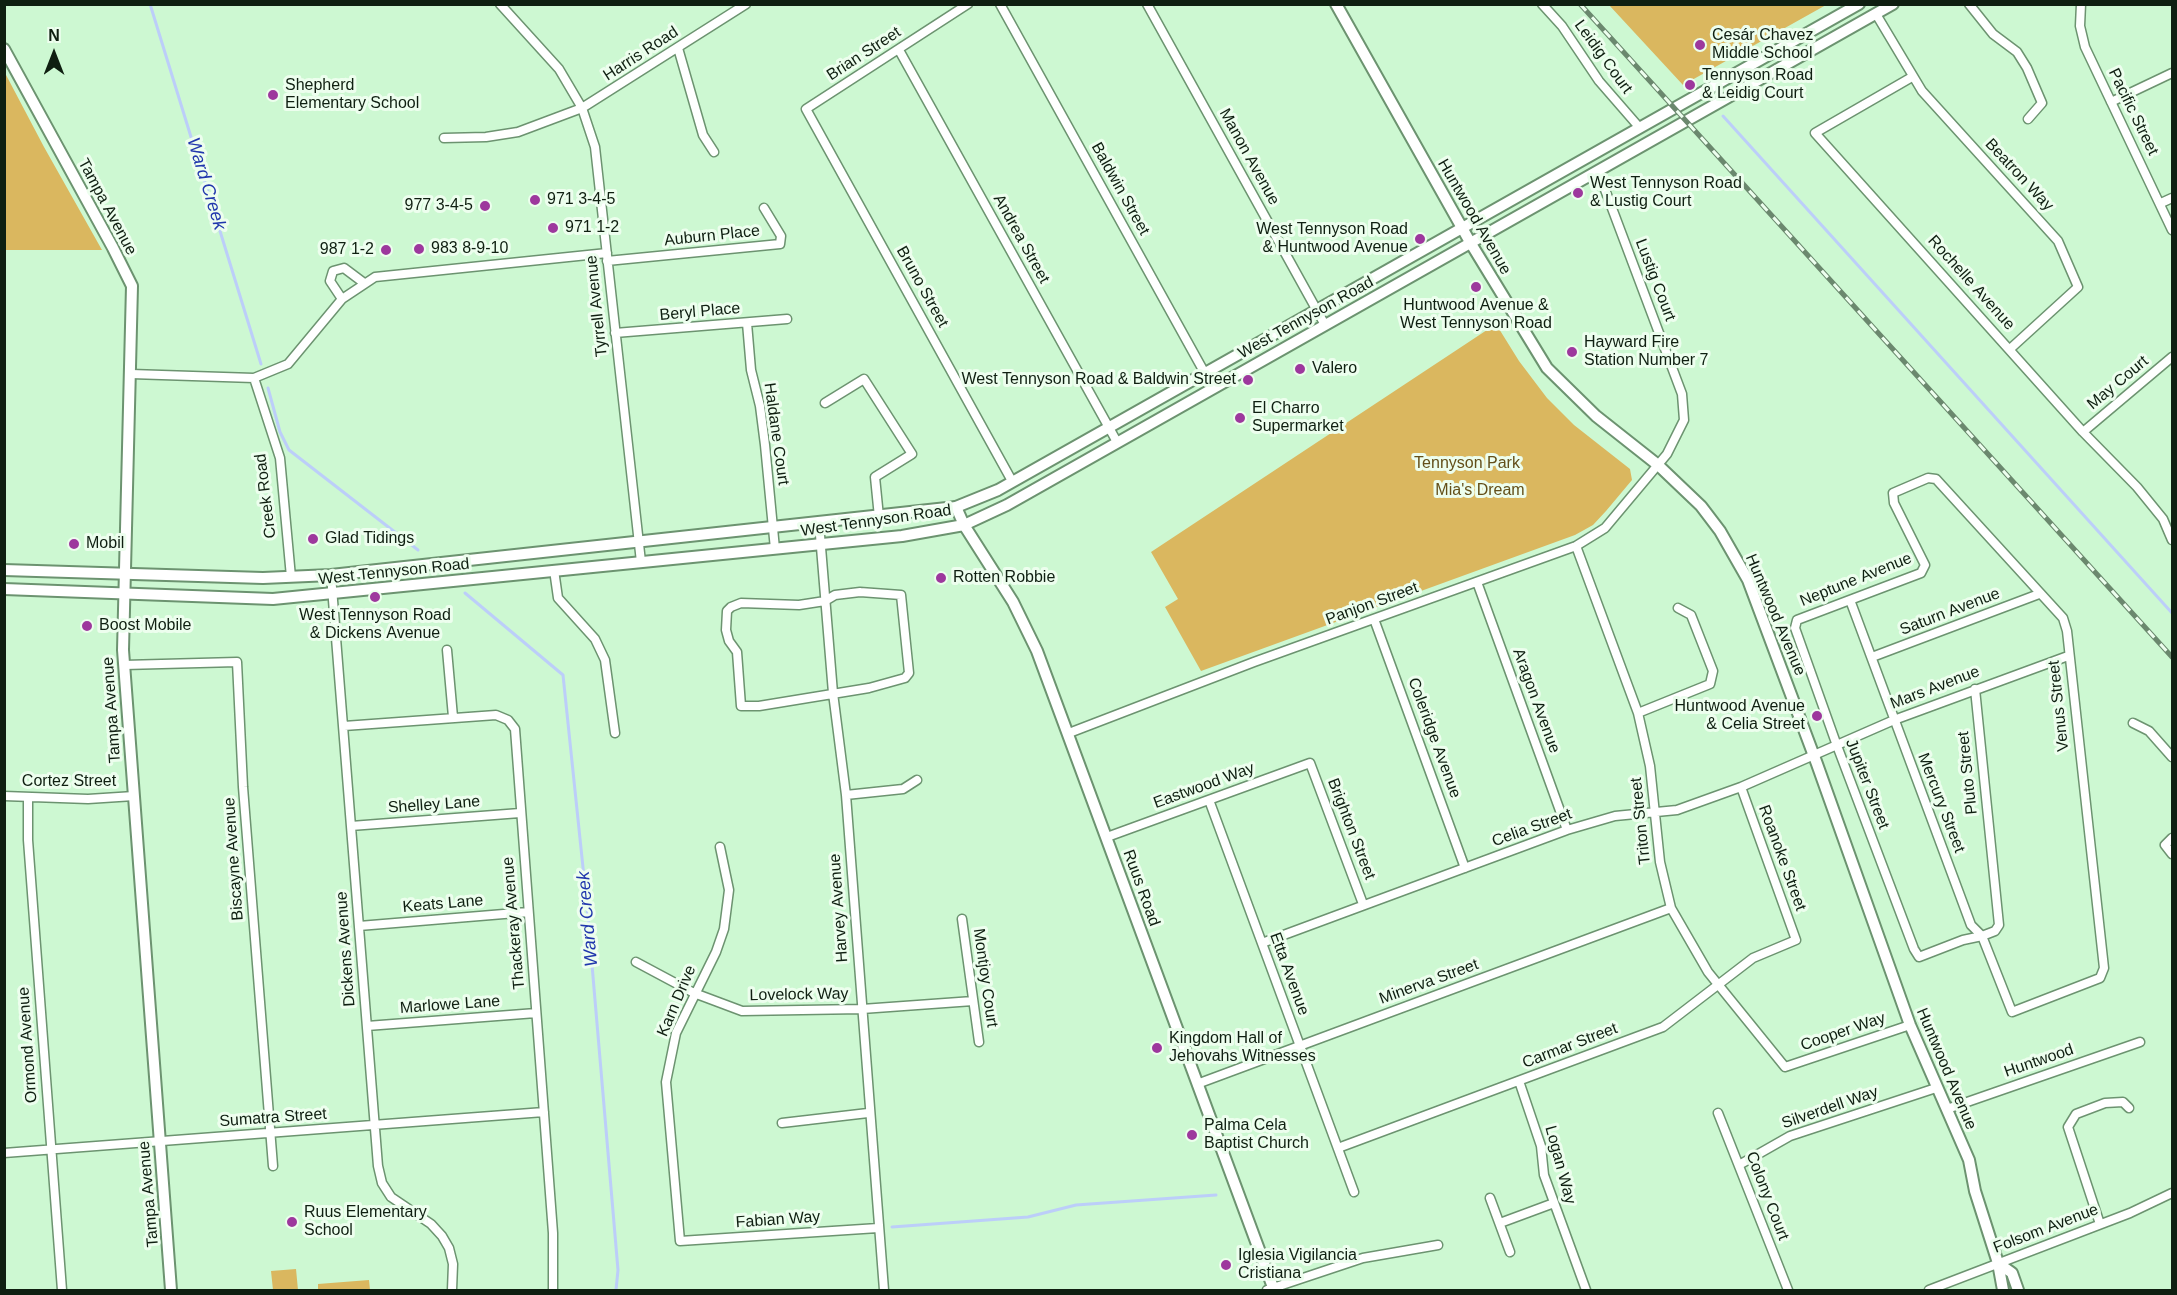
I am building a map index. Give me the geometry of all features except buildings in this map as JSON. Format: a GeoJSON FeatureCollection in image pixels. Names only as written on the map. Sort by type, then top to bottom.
{"type":"FeatureCollection","features":[{"type":"Feature","properties":{"kind":"main road","name":"Huntwood Avenue"},"geometry":{"type":"LineString","coordinates":[[1336,4],[1461,227],[1547,368],[1596,416],[1658,465],[1701,506],[1720,531],[1736,558],[1757,603],[1814,754],[1910,1025],[1969,1160],[1975,1191],[1998,1263],[2003,1290]]}},
{"type":"Feature","properties":{"kind":"main road","name":"West Tennyson Road"},"geometry":{"type":"LineString","coordinates":[[4,570],[291,577],[331,575],[819,524],[956,507],[1012,481],[1109,427],[1859,4]]}},
{"type":"Feature","properties":{"kind":"main road","name":"West Tennyson Road"},"geometry":{"type":"LineString","coordinates":[[4,589],[273,599],[821,545],[915,534],[964,525],[1007,505],[1598,171],[1875,9],[1893,4]]}},
{"type":"Feature","properties":{"kind":"main road","name":"Tampa Avenue"},"geometry":{"type":"LineString","coordinates":[[4,49],[132,286],[123,592],[124,665],[171,1290]]}},
{"type":"Feature","properties":{"kind":"main road","name":"Ruus Road"},"geometry":{"type":"LineString","coordinates":[[956,507],[964,525],[1013,602],[1038,651],[1271,1290]]}},
{"type":"Feature","properties":{"kind":"main road","name":"Huntwood Avenue"},"geometry":{"type":"LineString","coordinates":[[1998,1263],[2012,1273],[2018,1290]]}},
{"type":"Feature","properties":{"kind":"street","name":"Tyrrell Avenue"},"geometry":{"type":"LineString","coordinates":[[500,4],[559,69],[582,108],[595,147],[641,562]]}},
{"type":"Feature","properties":{"kind":"street","name":"Harris Road"},"geometry":{"type":"LineString","coordinates":[[444,138],[486,137],[518,132],[582,108],[746,4]]}},
{"type":"Feature","properties":{"kind":"street","name":"Brian Street"},"geometry":{"type":"LineString","coordinates":[[806,108],[968,4]]}},
{"type":"Feature","properties":{"kind":"street","name":"Baldwin Street"},"geometry":{"type":"LineString","coordinates":[[1000,4],[1213,388]]}},
{"type":"Feature","properties":{"kind":"street","name":"Manon Avenue"},"geometry":{"type":"LineString","coordinates":[[1147,4],[1325,325]]}},
{"type":"Feature","properties":{"kind":"street","name":"Leidig Court"},"geometry":{"type":"LineString","coordinates":[[1542,4],[1562,26],[1599,81],[1639,127]]}},
{"type":"Feature","properties":{"kind":"street"},"geometry":{"type":"LineString","coordinates":[[1969,4],[1993,34],[2017,52],[2027,68],[2042,103],[2028,119]]}},
{"type":"Feature","properties":{"kind":"street","name":"Pacific Street"},"geometry":{"type":"LineString","coordinates":[[2081,4],[2082,37],[2172,230]]}},
{"type":"Feature","properties":{"kind":"street","name":"Beatron Way"},"geometry":{"type":"LineString","coordinates":[[1875,9],[1912,77],[1932,103],[2048,229],[2065,255],[2078,287],[2010,349]]}},
{"type":"Feature","properties":{"kind":"street"},"geometry":{"type":"LineString","coordinates":[[678,48],[703,135],[714,152]]}},
{"type":"Feature","properties":{"kind":"street","name":"Andrea Street"},"geometry":{"type":"LineString","coordinates":[[899,50],[1117,442]]}},
{"type":"Feature","properties":{"kind":"street"},"geometry":{"type":"LineString","coordinates":[[2111,102],[2172,73]]}},
{"type":"Feature","properties":{"kind":"street","name":"Rochelle Avenue"},"geometry":{"type":"LineString","coordinates":[[1912,77],[1815,133],[2083,432],[2137,487],[2163,519],[2172,540]]}},
{"type":"Feature","properties":{"kind":"street","name":"Bruno Street"},"geometry":{"type":"LineString","coordinates":[[806,108],[1012,481]]}},
{"type":"Feature","properties":{"kind":"street","name":"Lustig Court"},"geometry":{"type":"LineString","coordinates":[[1598,171],[1682,394],[1684,420],[1672,447],[1658,465]]}},
{"type":"Feature","properties":{"kind":"street"},"geometry":{"type":"LineString","coordinates":[[2161,203],[2172,198]]}},
{"type":"Feature","properties":{"kind":"street","name":"Auburn Place"},"geometry":{"type":"LineString","coordinates":[[607,257],[780,244],[781,236],[764,208]]}},
{"type":"Feature","properties":{"kind":"street"},"geometry":{"type":"LineString","coordinates":[[131,374],[254,378],[288,364],[342,299],[375,277],[607,257]]}},
{"type":"Feature","properties":{"kind":"street"},"geometry":{"type":"LineString","coordinates":[[342,299],[330,281],[333,271],[344,268],[364,283]]}},
{"type":"Feature","properties":{"kind":"street","name":"Beryl Place"},"geometry":{"type":"LineString","coordinates":[[615,333],[788,320]]}},
{"type":"Feature","properties":{"kind":"street","name":"Haldane Court"},"geometry":{"type":"LineString","coordinates":[[747,323],[751,370],[763,426],[775,549]]}},
{"type":"Feature","properties":{"kind":"street","name":"May Court"},"geometry":{"type":"LineString","coordinates":[[2083,432],[2172,357]]}},
{"type":"Feature","properties":{"kind":"street","name":"Creek Road"},"geometry":{"type":"LineString","coordinates":[[254,378],[280,458],[291,577]]}},
{"type":"Feature","properties":{"kind":"street"},"geometry":{"type":"LineString","coordinates":[[825,403],[864,379],[912,454],[875,477],[879,517]]}},
{"type":"Feature","properties":{"kind":"street","name":"Panjon Street"},"geometry":{"type":"LineString","coordinates":[[1069,733],[1576,546],[1605,528],[1658,465]]}},
{"type":"Feature","properties":{"kind":"street","name":"Venus Street"},"geometry":{"type":"LineString","coordinates":[[1924,565],[1894,503],[1893,493],[1928,478],[1936,479],[2063,618],[2067,631],[2104,968],[2100,978],[2012,1012]]}},
{"type":"Feature","properties":{"kind":"street"},"geometry":{"type":"LineString","coordinates":[[2163,519],[2172,513]]}},
{"type":"Feature","properties":{"kind":"street","name":"Harvey Avenue"},"geometry":{"type":"LineString","coordinates":[[819,524],[833,693],[846,795],[868,1113],[884,1290]]}},
{"type":"Feature","properties":{"kind":"street","name":"Triton Street"},"geometry":{"type":"LineString","coordinates":[[1576,546],[1638,713],[1650,766],[1659,862],[1671,908],[1718,985],[1785,1067]]}},
{"type":"Feature","properties":{"kind":"street","name":"Neptune Avenue"},"geometry":{"type":"LineString","coordinates":[[1797,620],[1921,573],[1924,565]]}},
{"type":"Feature","properties":{"kind":"street"},"geometry":{"type":"LineString","coordinates":[[554,570],[558,598],[595,639],[605,660],[615,734]]}},
{"type":"Feature","properties":{"kind":"street","name":"Dickens Avenue"},"geometry":{"type":"LineString","coordinates":[[331,575],[374,1125],[382,1183],[401,1206],[431,1224],[442,1236],[449,1248],[453,1264],[452,1290]]}},
{"type":"Feature","properties":{"kind":"street","name":"Aragon Avenue"},"geometry":{"type":"LineString","coordinates":[[1477,582],[1567,830]]}},
{"type":"Feature","properties":{"kind":"street"},"geometry":{"type":"LineString","coordinates":[[860,592],[901,595],[909,673],[905,678],[869,688],[759,706],[741,706],[737,652],[729,641],[726,630],[727,611],[741,603],[799,605],[825,601],[835,595],[860,592]]}},
{"type":"Feature","properties":{"kind":"street","name":"Saturn Avenue"},"geometry":{"type":"LineString","coordinates":[[1872,657],[2039,594]]}},
{"type":"Feature","properties":{"kind":"street","name":"Mercury Street"},"geometry":{"type":"LineString","coordinates":[[1850,600],[1971,925],[1982,936],[2012,1012]]}},
{"type":"Feature","properties":{"kind":"street"},"geometry":{"type":"LineString","coordinates":[[1638,713],[1710,684],[1713,671],[1691,615],[1678,608]]}},
{"type":"Feature","properties":{"kind":"street","name":"Coleridge Avenue"},"geometry":{"type":"LineString","coordinates":[[1374,619],[1465,868]]}},
{"type":"Feature","properties":{"kind":"street","name":"Jupiter Street"},"geometry":{"type":"LineString","coordinates":[[1797,620],[1795,628],[1914,949],[1919,957],[1963,940],[1982,936]]}},
{"type":"Feature","properties":{"kind":"street"},"geometry":{"type":"LineString","coordinates":[[447,650],[453,717]]}},
{"type":"Feature","properties":{"kind":"street","name":"Mars Avenue"},"geometry":{"type":"LineString","coordinates":[[1814,754],[1894,720],[2068,656]]}},
{"type":"Feature","properties":{"kind":"street","name":"Biscayne Avenue"},"geometry":{"type":"LineString","coordinates":[[124,665],[237,662],[243,787],[273,1166]]}},
{"type":"Feature","properties":{"kind":"street","name":"Pluto Street"},"geometry":{"type":"LineString","coordinates":[[1975,689],[1999,925],[1995,931],[1982,936]]}},
{"type":"Feature","properties":{"kind":"street","name":"Thackeray Avenue"},"geometry":{"type":"LineString","coordinates":[[344,726],[496,715],[508,720],[515,729],[553,1233],[553,1290]]}},
{"type":"Feature","properties":{"kind":"street"},"geometry":{"type":"LineString","coordinates":[[2133,723],[2149,731],[2172,758]]}},
{"type":"Feature","properties":{"kind":"street","name":"Celia Street"},"geometry":{"type":"LineString","coordinates":[[1262,943],[1567,830],[1615,816],[1677,810],[1741,786],[1814,754]]}},
{"type":"Feature","properties":{"kind":"street","name":"Eastwood Way"},"geometry":{"type":"LineString","coordinates":[[1107,837],[1310,764]]}},
{"type":"Feature","properties":{"kind":"street","name":"Brighton Street"},"geometry":{"type":"LineString","coordinates":[[1310,764],[1363,904]]}},
{"type":"Feature","properties":{"kind":"street"},"geometry":{"type":"LineString","coordinates":[[846,795],[903,789],[917,780]]}},
{"type":"Feature","properties":{"kind":"street","name":"Roanoke Street"},"geometry":{"type":"LineString","coordinates":[[1741,786],[1796,940]]}},
{"type":"Feature","properties":{"kind":"street","name":"Cortez Street"},"geometry":{"type":"LineString","coordinates":[[4,796],[88,799],[134,796]]}},
{"type":"Feature","properties":{"kind":"street","name":"Ormond Avenue"},"geometry":{"type":"LineString","coordinates":[[28,798],[28,840],[62,1290]]}},
{"type":"Feature","properties":{"kind":"street","name":"Etta Avenue"},"geometry":{"type":"LineString","coordinates":[[1209,800],[1354,1192]]}},
{"type":"Feature","properties":{"kind":"street","name":"Shelley Lane"},"geometry":{"type":"LineString","coordinates":[[351,826],[520,813]]}},
{"type":"Feature","properties":{"kind":"street"},"geometry":{"type":"LineString","coordinates":[[2172,838],[2165,845],[2172,854]]}},
{"type":"Feature","properties":{"kind":"street","name":"Karn Drive"},"geometry":{"type":"LineString","coordinates":[[680,1241],[666,1082],[676,1032],[716,952],[724,929],[729,890],[720,847]]}},
{"type":"Feature","properties":{"kind":"street","name":"Minerva Street"},"geometry":{"type":"LineString","coordinates":[[1197,1084],[1671,908]]}},
{"type":"Feature","properties":{"kind":"street","name":"Keats Lane"},"geometry":{"type":"LineString","coordinates":[[359,926],[528,912]]}},
{"type":"Feature","properties":{"kind":"street","name":"Montjoy Court"},"geometry":{"type":"LineString","coordinates":[[962,918],[979,1042]]}},
{"type":"Feature","properties":{"kind":"street","name":"Carmar Street"},"geometry":{"type":"LineString","coordinates":[[1338,1148],[1663,1027],[1753,958],[1796,940]]}},
{"type":"Feature","properties":{"kind":"street","name":"Lovelock Way"},"geometry":{"type":"LineString","coordinates":[[636,962],[694,993],[742,1011],[771,1013],[973,1001]]}},
{"type":"Feature","properties":{"kind":"street","name":"Marlowe Lane"},"geometry":{"type":"LineString","coordinates":[[367,1026],[536,1013]]}},
{"type":"Feature","properties":{"kind":"street","name":"Cooper Way"},"geometry":{"type":"LineString","coordinates":[[1785,1067],[1910,1025]]}},
{"type":"Feature","properties":{"kind":"street","name":"Huntwood"},"geometry":{"type":"LineString","coordinates":[[1947,1109],[2140,1042]]}},
{"type":"Feature","properties":{"kind":"street","name":"Logan Way"},"geometry":{"type":"LineString","coordinates":[[1519,1081],[1541,1146],[1544,1175],[1586,1290]]}},
{"type":"Feature","properties":{"kind":"street","name":"Silverdell Way"},"geometry":{"type":"LineString","coordinates":[[1739,1165],[1790,1136],[1936,1088]]}},
{"type":"Feature","properties":{"kind":"street"},"geometry":{"type":"LineString","coordinates":[[2100,1224],[2068,1127],[2076,1114],[2105,1103],[2123,1102],[2129,1108]]}},
{"type":"Feature","properties":{"kind":"street","name":"Sumatra Street"},"geometry":{"type":"LineString","coordinates":[[4,1153],[544,1112]]}},
{"type":"Feature","properties":{"kind":"street"},"geometry":{"type":"LineString","coordinates":[[782,1123],[868,1113]]}},
{"type":"Feature","properties":{"kind":"street","name":"Colony Court"},"geometry":{"type":"LineString","coordinates":[[1718,1113],[1788,1290]]}},
{"type":"Feature","properties":{"kind":"street","name":"Folsom Avenue"},"geometry":{"type":"LineString","coordinates":[[1929,1290],[1980,1272],[2172,1193]]}},
{"type":"Feature","properties":{"kind":"street"},"geometry":{"type":"LineString","coordinates":[[1490,1198],[1510,1252]]}},
{"type":"Feature","properties":{"kind":"street"},"geometry":{"type":"LineString","coordinates":[[1500,1223],[1554,1203]]}},
{"type":"Feature","properties":{"kind":"street","name":"Fabian Way"},"geometry":{"type":"LineString","coordinates":[[680,1241],[878,1228]]}},
{"type":"Feature","properties":{"kind":"street"},"geometry":{"type":"LineString","coordinates":[[1271,1290],[1363,1258],[1438,1245]]}},
{"type":"Feature","properties":{"kind":"green space","name":"Cesár Chavez Middle School"},"geometry":{"type":"Polygon","coordinates":[[[1609,5],[1826,5],[1683,85],[1609,5]]]}},
{"type":"Feature","properties":{"kind":"green space"},"geometry":{"type":"Polygon","coordinates":[[[5,73],[44,147],[102,250],[5,250],[5,73]]]}},
{"type":"Feature","properties":{"kind":"green space","name":"Tennyson Park"},"geometry":{"type":"Polygon","coordinates":[[[1496,324],[1519,361],[1547,398],[1574,425],[1630,469],[1632,480],[1606,511],[1593,525],[1575,535],[1201,671],[1165,607],[1178,599],[1151,552],[1496,324]]]}},
{"type":"Feature","properties":{"kind":"green space"},"geometry":{"type":"Polygon","coordinates":[[[296,1269],[298,1290],[273,1290],[271,1271],[296,1269]]]}},
{"type":"Feature","properties":{"kind":"green space"},"geometry":{"type":"Polygon","coordinates":[[[369,1280],[370,1290],[318,1290],[318,1284],[369,1280]]]}},
{"type":"Feature","properties":{"kind":"waterway","name":"Ward Creek"},"geometry":{"type":"LineString","coordinates":[[150,4],[261,364]]}},
{"type":"Feature","properties":{"kind":"waterway"},"geometry":{"type":"LineString","coordinates":[[1723,116],[2172,613]]}},
{"type":"Feature","properties":{"kind":"waterway","name":"Ward Creek"},"geometry":{"type":"LineString","coordinates":[[268,388],[280,432],[289,450],[418,550]]}},
{"type":"Feature","properties":{"kind":"waterway","name":"Ward Creek"},"geometry":{"type":"LineString","coordinates":[[465,593],[563,675],[587,906],[618,1270],[616,1290]]}},
{"type":"Feature","properties":{"kind":"waterway"},"geometry":{"type":"LineString","coordinates":[[892,1227],[1028,1217],[1076,1205],[1216,1195]]}},
{"type":"Feature","properties":{"kind":"railway"},"geometry":{"type":"LineString","coordinates":[[1580,4],[2172,657]]}},
{"type":"Feature","properties":{"kind":"place","name":"Cesár Chavez Middle School"},"geometry":{"type":"Point","coordinates":[1700,45]}},
{"type":"Feature","properties":{"kind":"place","name":"Tennyson Road & Leidig Court"},"geometry":{"type":"Point","coordinates":[1690,85]}},
{"type":"Feature","properties":{"kind":"place","name":"Shepherd Elementary School"},"geometry":{"type":"Point","coordinates":[273,95]}},
{"type":"Feature","properties":{"kind":"place","name":"West Tennyson Road & Lustig Court"},"geometry":{"type":"Point","coordinates":[1578,193]}},
{"type":"Feature","properties":{"kind":"place","name":"971 3-4-5"},"geometry":{"type":"Point","coordinates":[535,200]}},
{"type":"Feature","properties":{"kind":"place","name":"977 3-4-5"},"geometry":{"type":"Point","coordinates":[485,206]}},
{"type":"Feature","properties":{"kind":"place","name":"971 1-2"},"geometry":{"type":"Point","coordinates":[553,228]}},
{"type":"Feature","properties":{"kind":"place","name":"West Tennyson Road & Huntwood Avenue"},"geometry":{"type":"Point","coordinates":[1420,239]}},
{"type":"Feature","properties":{"kind":"place","name":"983 8-9-10"},"geometry":{"type":"Point","coordinates":[419,249]}},
{"type":"Feature","properties":{"kind":"place","name":"987 1-2"},"geometry":{"type":"Point","coordinates":[386,250]}},
{"type":"Feature","properties":{"kind":"place","name":"Huntwood Avenue & West Tennyson Road"},"geometry":{"type":"Point","coordinates":[1476,287]}},
{"type":"Feature","properties":{"kind":"place","name":"Hayward Fire Station Number 7"},"geometry":{"type":"Point","coordinates":[1572,352]}},
{"type":"Feature","properties":{"kind":"place","name":"Valero"},"geometry":{"type":"Point","coordinates":[1300,369]}},
{"type":"Feature","properties":{"kind":"place","name":"West Tennyson Road & Baldwin Street"},"geometry":{"type":"Point","coordinates":[1248,380]}},
{"type":"Feature","properties":{"kind":"place","name":"El Charro Supermarket"},"geometry":{"type":"Point","coordinates":[1240,418]}},
{"type":"Feature","properties":{"kind":"place","name":"Glad Tidings"},"geometry":{"type":"Point","coordinates":[313,539]}},
{"type":"Feature","properties":{"kind":"place","name":"Mobil"},"geometry":{"type":"Point","coordinates":[74,544]}},
{"type":"Feature","properties":{"kind":"place","name":"Rotten Robbie"},"geometry":{"type":"Point","coordinates":[941,578]}},
{"type":"Feature","properties":{"kind":"place","name":"West Tennyson Road & Dickens Avenue"},"geometry":{"type":"Point","coordinates":[375,597]}},
{"type":"Feature","properties":{"kind":"place","name":"Boost Mobile"},"geometry":{"type":"Point","coordinates":[87,626]}},
{"type":"Feature","properties":{"kind":"place","name":"Huntwood Avenue & Celia Street"},"geometry":{"type":"Point","coordinates":[1817,716]}},
{"type":"Feature","properties":{"kind":"place","name":"Kingdom Hall of Jehovahs Witnesses"},"geometry":{"type":"Point","coordinates":[1157,1048]}},
{"type":"Feature","properties":{"kind":"place","name":"Palma Cela Baptist Church"},"geometry":{"type":"Point","coordinates":[1192,1135]}},
{"type":"Feature","properties":{"kind":"place","name":"Ruus Elementary School"},"geometry":{"type":"Point","coordinates":[292,1222]}},
{"type":"Feature","properties":{"kind":"place","name":"Iglesia Vigilancia Cristiana"},"geometry":{"type":"Point","coordinates":[1226,1265]}},
{"type":"Feature","properties":{"kind":"park label","name":"Mia's Dream"},"geometry":{"type":"Point","coordinates":[1480,491]}}]}
